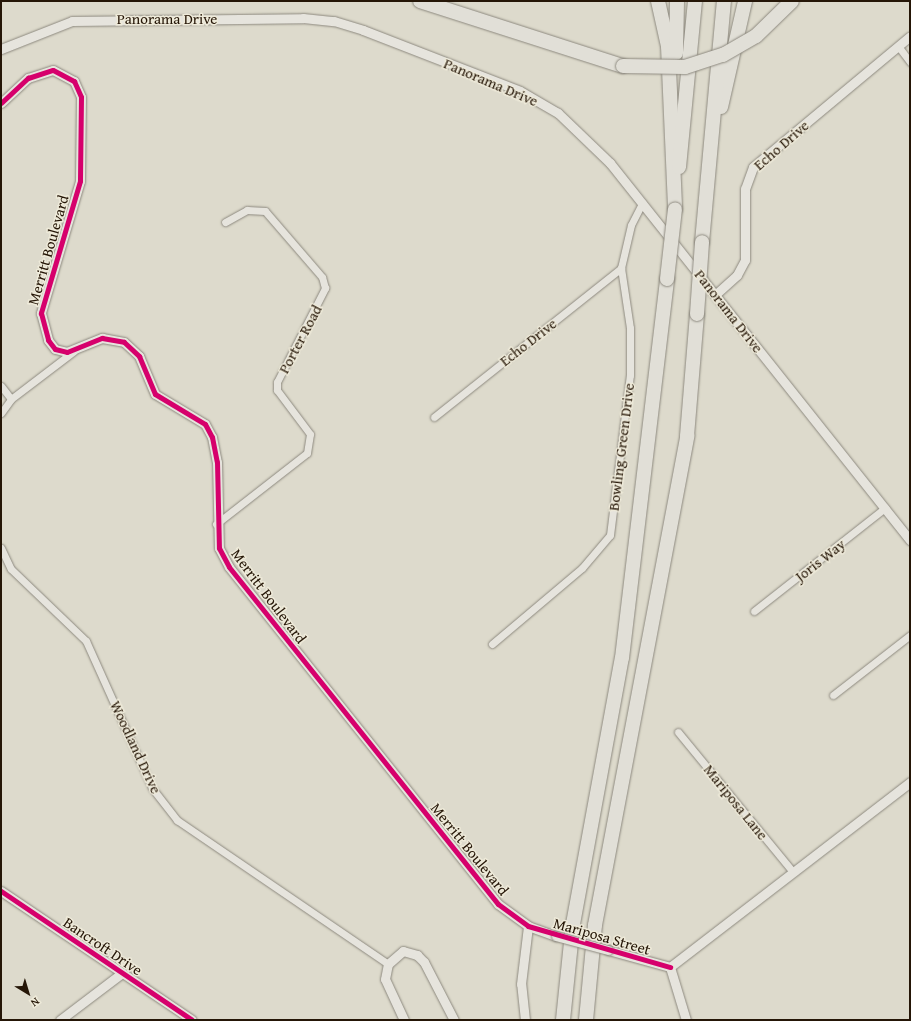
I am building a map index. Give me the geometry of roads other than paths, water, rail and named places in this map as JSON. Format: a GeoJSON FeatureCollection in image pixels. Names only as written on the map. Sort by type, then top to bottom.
{"type":"FeatureCollection","features":[{"type":"Feature","properties":{"kind":"highway"},"geometry":{"type":"LineString","coordinates":[[420,1],[623,66],[685,67],[723,55],[756,36],[792,1]]}},
{"type":"Feature","properties":{"kind":"highway"},"geometry":{"type":"LineString","coordinates":[[658,1],[668,46],[675,209]]}},
{"type":"Feature","properties":{"kind":"highway"},"geometry":{"type":"LineString","coordinates":[[675,209],[677,1]]}},
{"type":"Feature","properties":{"kind":"highway"},"geometry":{"type":"LineString","coordinates":[[563,1020],[573,924],[623,650],[675,209],[695,1]]}},
{"type":"Feature","properties":{"kind":"highway"},"geometry":{"type":"LineString","coordinates":[[586,1020],[595,925],[687,436],[708,162],[724,1]]}},
{"type":"Feature","properties":{"kind":"highway"},"geometry":{"type":"LineString","coordinates":[[708,162],[745,1]]}},
{"type":"Feature","properties":{"kind":"street","name":"Panorama Drive"},"geometry":{"type":"LineString","coordinates":[[1,49],[72,21],[273,18],[334,21],[520,91],[558,113],[610,163],[716,294],[910,540]]}},
{"type":"Feature","properties":{"kind":"street","name":"Echo Drive"},"geometry":{"type":"LineString","coordinates":[[716,294],[737,275],[745,260],[745,189],[753,167],[910,36]]}},
{"type":"Feature","properties":{"kind":"street"},"geometry":{"type":"LineString","coordinates":[[898,46],[910,62]]}},
{"type":"Feature","properties":{"kind":"street","name":"Merritt Boulevard"},"geometry":{"type":"LineString","coordinates":[[1,103],[28,78],[53,70],[74,81],[81,96],[80,181],[41,313],[45,335],[55,349],[74,350],[102,338],[124,342],[139,356],[148,383],[160,399],[205,424],[212,437],[217,462],[216,524],[219,548],[228,567],[498,904],[528,926]]}},
{"type":"Feature","properties":{"kind":"street","name":"Bowling Green Drive"},"geometry":{"type":"LineString","coordinates":[[492,644],[582,568],[610,535],[630,375],[630,328],[622,268],[631,225],[642,203]]}},
{"type":"Feature","properties":{"kind":"street","name":"Porter Road"},"geometry":{"type":"LineString","coordinates":[[216,524],[307,453],[310,434],[277,390],[277,382],[325,288],[322,277],[306,256],[265,211],[247,210],[225,222]]}},
{"type":"Feature","properties":{"kind":"street","name":"Echo Drive"},"geometry":{"type":"LineString","coordinates":[[434,416],[622,268]]}},
{"type":"Feature","properties":{"kind":"street"},"geometry":{"type":"LineString","coordinates":[[1,414],[11,399],[74,350]]}},
{"type":"Feature","properties":{"kind":"street"},"geometry":{"type":"LineString","coordinates":[[1,386],[11,399]]}},
{"type":"Feature","properties":{"kind":"street","name":"Joris Way"},"geometry":{"type":"LineString","coordinates":[[754,611],[885,508]]}},
{"type":"Feature","properties":{"kind":"street","name":"Woodland Drive"},"geometry":{"type":"LineString","coordinates":[[1,548],[11,569],[86,641],[152,788],[177,820],[388,964]]}},
{"type":"Feature","properties":{"kind":"street"},"geometry":{"type":"LineString","coordinates":[[833,695],[910,635]]}},
{"type":"Feature","properties":{"kind":"street","name":"Mariposa Lane"},"geometry":{"type":"LineString","coordinates":[[678,732],[793,872]]}},
{"type":"Feature","properties":{"kind":"street"},"geometry":{"type":"LineString","coordinates":[[686,1020],[670,968],[910,782]]}},
{"type":"Feature","properties":{"kind":"street","name":"Bancroft Drive"},"geometry":{"type":"LineString","coordinates":[[1,891],[192,1020]]}},
{"type":"Feature","properties":{"kind":"street"},"geometry":{"type":"LineString","coordinates":[[525,1020],[521,984],[528,926]]}},
{"type":"Feature","properties":{"kind":"street","name":"Mariposa Street"},"geometry":{"type":"LineString","coordinates":[[528,926],[556,936],[670,968]]}},
{"type":"Feature","properties":{"kind":"street"},"geometry":{"type":"LineString","coordinates":[[404,1020],[386,984],[388,964],[403,952],[421,958],[454,1020]]}},
{"type":"Feature","properties":{"kind":"street"},"geometry":{"type":"LineString","coordinates":[[60,1020],[122,973]]}}]}
